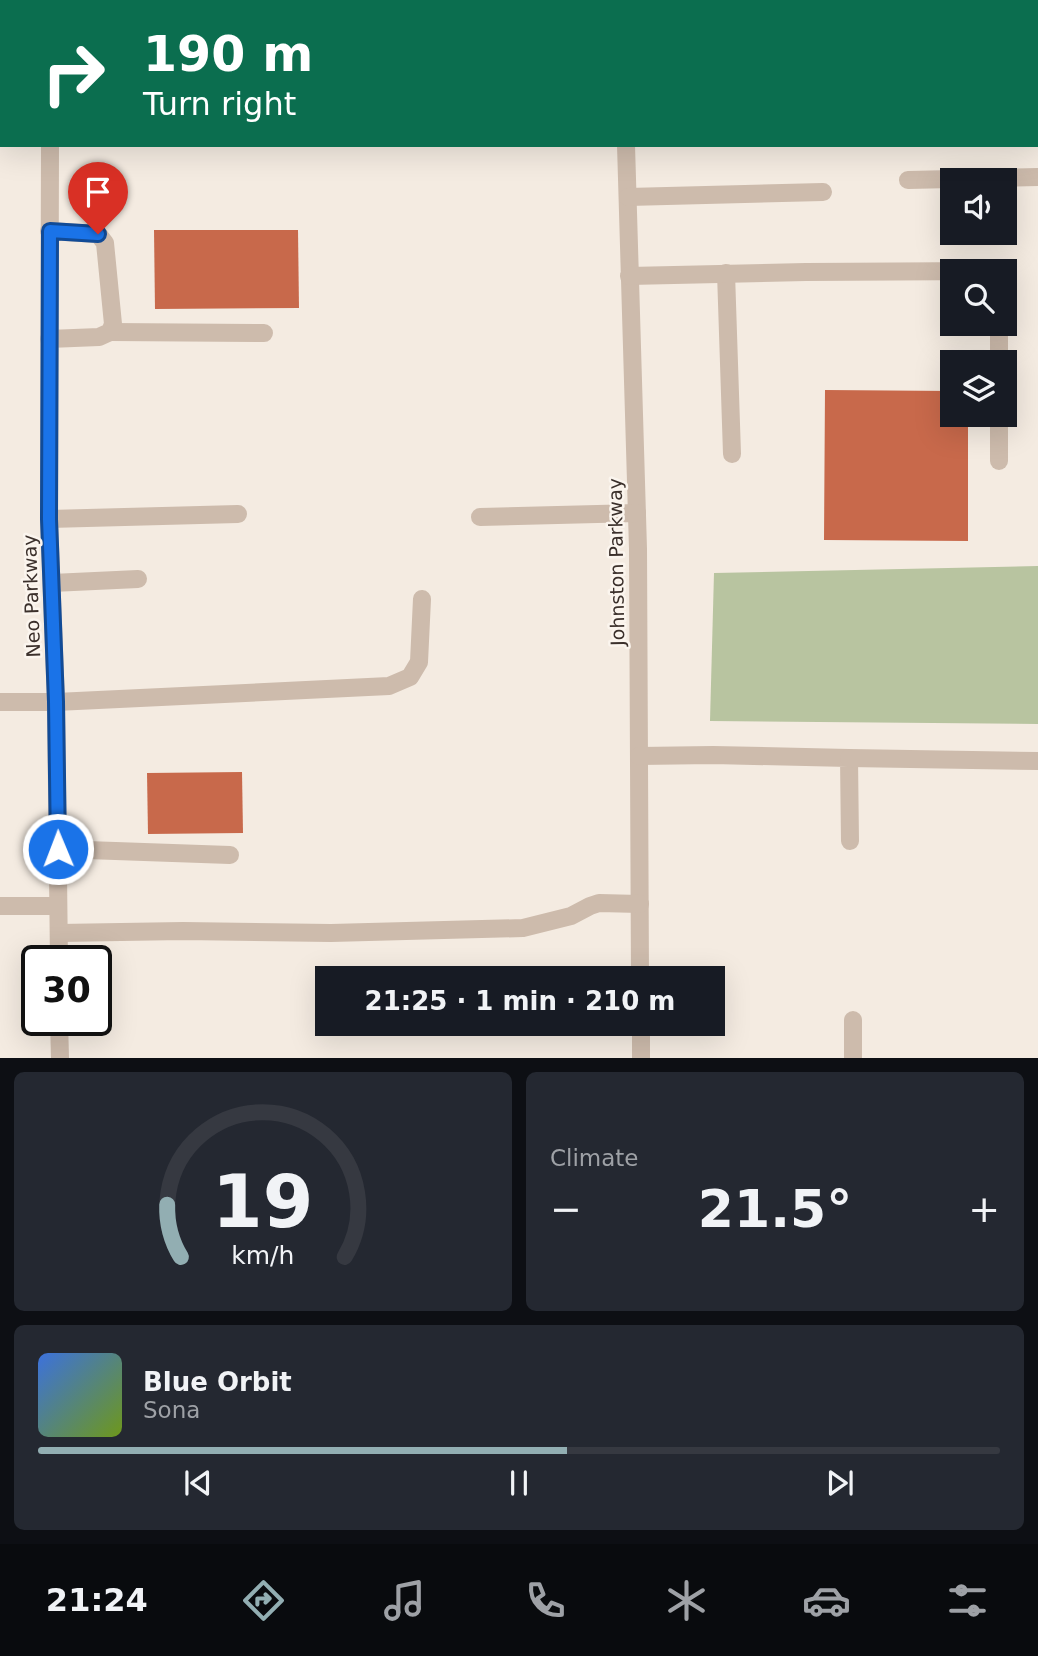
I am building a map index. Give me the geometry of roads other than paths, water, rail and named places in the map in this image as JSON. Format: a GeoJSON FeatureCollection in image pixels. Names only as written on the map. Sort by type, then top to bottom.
{"type":"FeatureCollection","features":[{"type":"Feature","properties":{"kind":"street","name":"Neo Parkway"},"geometry":{"type":"LineString","coordinates":[[50,147],[49,519],[56,702],[59,945]]}},
{"type":"Feature","properties":{"kind":"street","name":"Johnston Parkway"},"geometry":{"type":"LineString","coordinates":[[626,147],[637,513],[640,966]]}},
{"type":"Feature","properties":{"kind":"street"},"geometry":{"type":"LineString","coordinates":[[908,180],[1038,177]]}},
{"type":"Feature","properties":{"kind":"street"},"geometry":{"type":"LineString","coordinates":[[628,197],[823,192]]}},
{"type":"Feature","properties":{"kind":"street"},"geometry":{"type":"LineString","coordinates":[[50,231],[98,234],[106,243],[113,324],[110,332]]}},
{"type":"Feature","properties":{"kind":"street"},"geometry":{"type":"LineString","coordinates":[[629,276],[940,271]]}},
{"type":"Feature","properties":{"kind":"street"},"geometry":{"type":"LineString","coordinates":[[726,273],[732,454]]}},
{"type":"Feature","properties":{"kind":"street"},"geometry":{"type":"LineString","coordinates":[[49,339],[99,337],[110,332],[264,333]]}},
{"type":"Feature","properties":{"kind":"street"},"geometry":{"type":"LineString","coordinates":[[999,427],[999,461]]}},
{"type":"Feature","properties":{"kind":"street"},"geometry":{"type":"LineString","coordinates":[[480,517],[637,513]]}},
{"type":"Feature","properties":{"kind":"street"},"geometry":{"type":"LineString","coordinates":[[49,519],[238,514]]}},
{"type":"Feature","properties":{"kind":"street"},"geometry":{"type":"LineString","coordinates":[[52,583],[138,579]]}},
{"type":"Feature","properties":{"kind":"street"},"geometry":{"type":"LineString","coordinates":[[0,702],[56,702],[389,686],[410,677],[419,662],[422,599]]}},
{"type":"Feature","properties":{"kind":"street"},"geometry":{"type":"LineString","coordinates":[[639,756],[1038,761]]}},
{"type":"Feature","properties":{"kind":"street"},"geometry":{"type":"LineString","coordinates":[[849,758],[850,841]]}},
{"type":"Feature","properties":{"kind":"street"},"geometry":{"type":"LineString","coordinates":[[58,849],[230,855]]}},
{"type":"Feature","properties":{"kind":"street"},"geometry":{"type":"LineString","coordinates":[[59,933],[331,933],[523,928],[570,916],[599,903],[640,904]]}},
{"type":"Feature","properties":{"kind":"street"},"geometry":{"type":"LineString","coordinates":[[0,906],[58,906]]}},
{"type":"Feature","properties":{"kind":"street"},"geometry":{"type":"LineString","coordinates":[[853,1020],[853,1058]]}},
{"type":"Feature","properties":{"kind":"street"},"geometry":{"type":"LineString","coordinates":[[60,1036],[60,1058]]}},
{"type":"Feature","properties":{"kind":"street"},"geometry":{"type":"LineString","coordinates":[[641,1036],[641,1058]]}}]}
